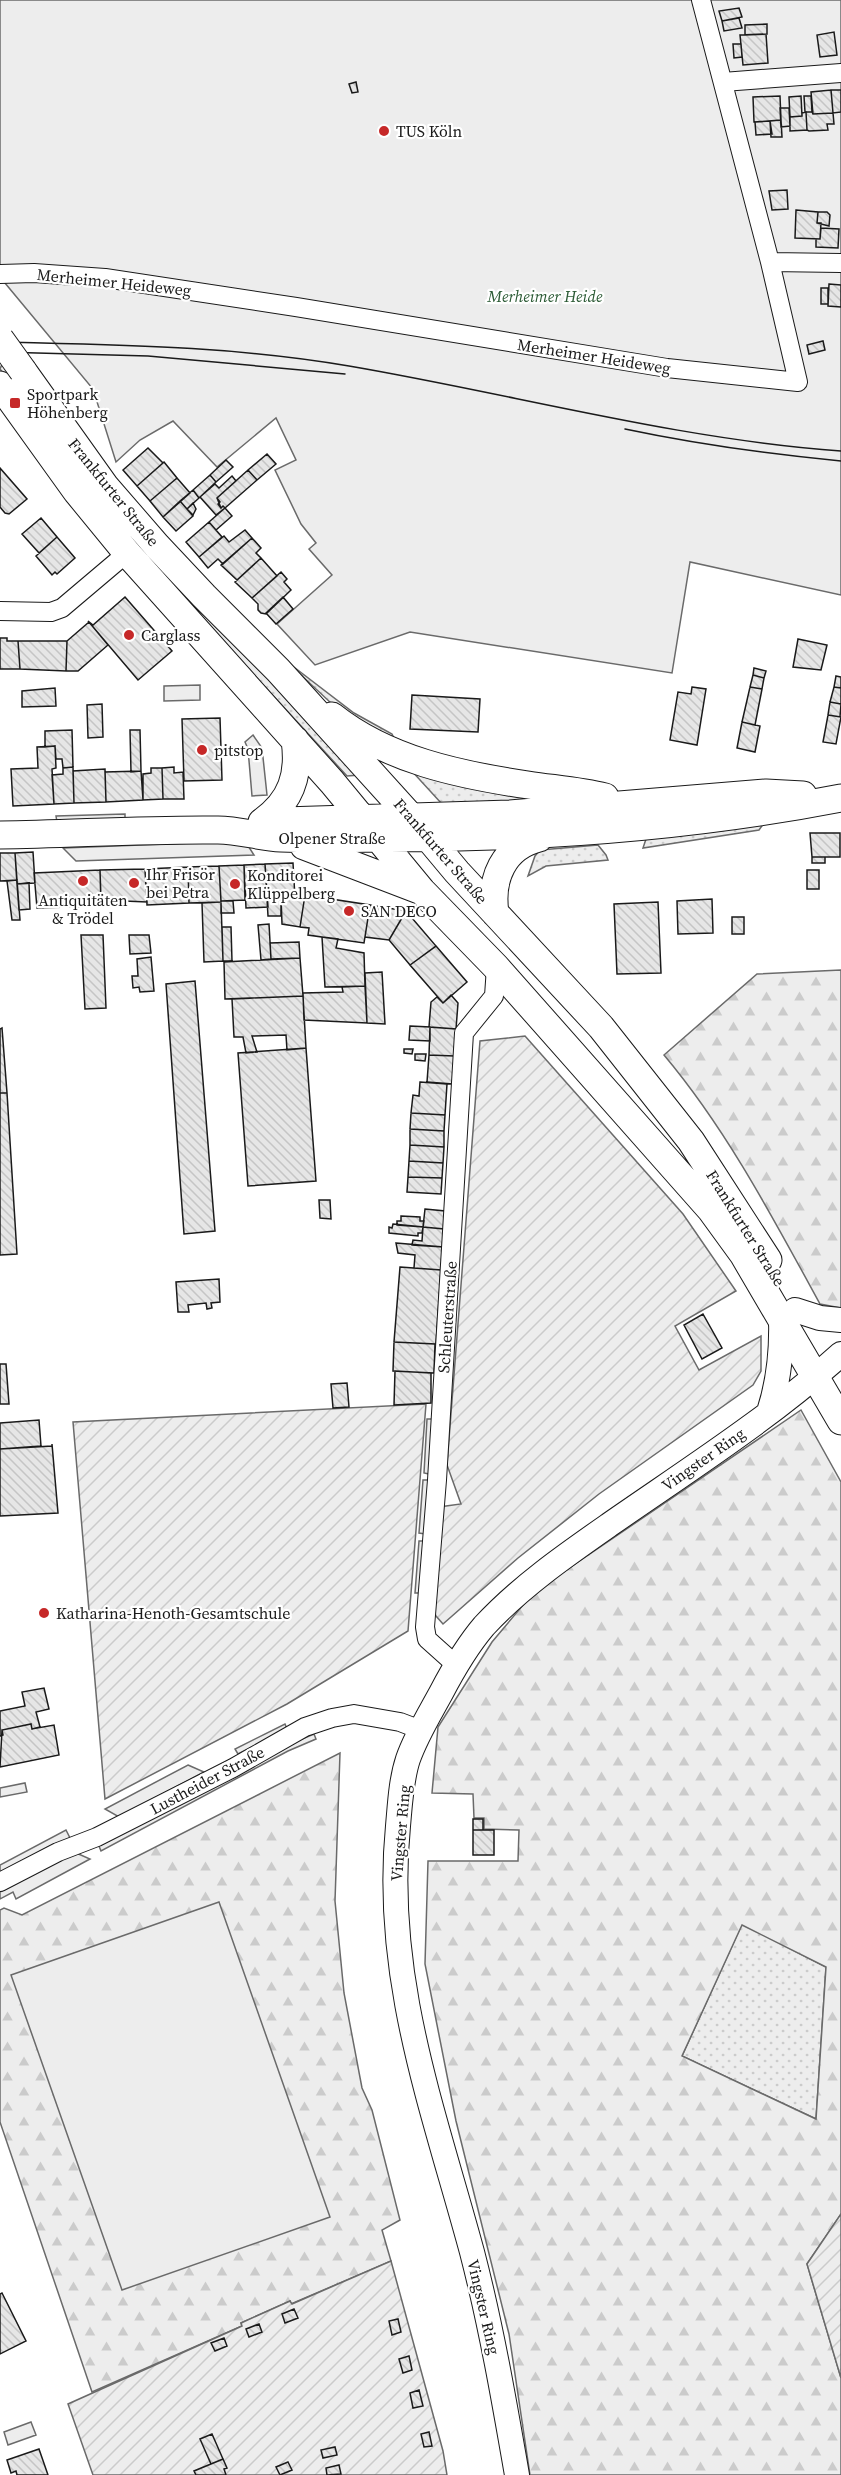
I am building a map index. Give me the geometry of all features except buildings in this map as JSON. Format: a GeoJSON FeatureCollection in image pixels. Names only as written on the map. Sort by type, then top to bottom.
{"type":"FeatureCollection","features":[{"type":"Feature","properties":{"kind":"main road","name":"Frankfurter Straße"},"geometry":{"type":"LineString","coordinates":[[0,339],[105,486],[204,596],[278,670],[430,838],[457,872],[601,1027],[691,1141],[764,1252],[788,1314]]}},
{"type":"Feature","properties":{"kind":"main road","name":"Frankfurter Straße"},"geometry":{"type":"LineString","coordinates":[[0,385],[77,492],[127,553],[295,740],[423,891],[496,967],[711,1210],[827,1366],[841,1393]]}},
{"type":"Feature","properties":{"kind":"main road"},"geometry":{"type":"LineString","coordinates":[[278,670],[339,722],[395,753],[469,774],[585,793],[634,804]]}},
{"type":"Feature","properties":{"kind":"main road"},"geometry":{"type":"LineString","coordinates":[[295,740],[297,770],[293,785],[271,830],[423,891]]}},
{"type":"Feature","properties":{"kind":"main road","name":"Olpener Straße"},"geometry":{"type":"LineString","coordinates":[[370,828],[411,817],[510,814],[766,793],[841,798]]}},
{"type":"Feature","properties":{"kind":"main road","name":"Olpener Straße"},"geometry":{"type":"LineString","coordinates":[[0,835],[370,828],[430,838],[549,835],[608,831],[643,825],[768,812],[841,798]]}},
{"type":"Feature","properties":{"kind":"main road"},"geometry":{"type":"LineString","coordinates":[[495,913],[494,883],[504,861],[523,844],[549,835]]}},
{"type":"Feature","properties":{"kind":"main road"},"geometry":{"type":"LineString","coordinates":[[769,1412],[780,1365],[788,1314],[841,1320]]}},
{"type":"Feature","properties":{"kind":"main road","name":"Frankfurter Straße"},"geometry":{"type":"LineString","coordinates":[[827,1366],[841,1420]]}},
{"type":"Feature","properties":{"kind":"main road","name":"Vingster Ring"},"geometry":{"type":"LineString","coordinates":[[518,2475],[476,2269],[416,2056],[399,1964],[396,1940],[396,1848],[405,1770],[421,1730],[456,1665],[484,1626],[529,1585],[587,1540],[769,1412],[827,1366]]}},
{"type":"Feature","properties":{"kind":"street","name":"Merheimer Heideweg"},"geometry":{"type":"LineString","coordinates":[[0,274],[34,273],[105,278],[668,368],[798,382],[770,262],[700,0]]}},
{"type":"Feature","properties":{"kind":"street"},"geometry":{"type":"LineString","coordinates":[[723,82],[841,73]]}},
{"type":"Feature","properties":{"kind":"street"},"geometry":{"type":"LineString","coordinates":[[770,262],[841,263]]}},
{"type":"Feature","properties":{"kind":"street"},"geometry":{"type":"LineString","coordinates":[[0,611],[51,612],[62,608],[127,553]]}},
{"type":"Feature","properties":{"kind":"street","name":"Schleuterstraße"},"geometry":{"type":"LineString","coordinates":[[456,1665],[427,1639],[425,1627],[437,1480],[464,1033],[494,996],[496,967]]}},
{"type":"Feature","properties":{"kind":"street","name":"Lustheider Straße"},"geometry":{"type":"LineString","coordinates":[[0,1882],[58,1852],[97,1837],[305,1727],[354,1714],[400,1722],[421,1730]]}},
{"type":"Feature","properties":{"kind":"green space"},"geometry":{"type":"Polygon","coordinates":[[[3,362],[359,775],[347,776],[131,541],[0,369],[3,362]]]}},
{"type":"Feature","properties":{"kind":"green space"},"geometry":{"type":"Polygon","coordinates":[[[286,661],[354,713],[392,734],[396,742],[332,704],[286,661]]]}},
{"type":"Feature","properties":{"kind":"green space"},"geometry":{"type":"Polygon","coordinates":[[[409,768],[566,800],[442,804],[409,768]]]}},
{"type":"Feature","properties":{"kind":"green space"},"geometry":{"type":"Polygon","coordinates":[[[764,823],[759,830],[643,848],[648,833],[764,823]]]}},
{"type":"Feature","properties":{"kind":"green space"},"geometry":{"type":"Polygon","coordinates":[[[598,845],[608,860],[546,866],[528,876],[535,856],[540,850],[598,845]]]}},
{"type":"Feature","properties":{"kind":"green space"},"geometry":{"type":"Polygon","coordinates":[[[841,970],[841,1308],[820,1304],[767,1207],[729,1144],[664,1055],[757,974],[841,970]]]}},
{"type":"Feature","properties":{"kind":"green space"},"geometry":{"type":"Polygon","coordinates":[[[525,1036],[683,1214],[736,1291],[675,1326],[699,1370],[761,1336],[761,1371],[753,1385],[599,1494],[518,1558],[443,1624],[432,1607],[439,1507],[461,1504],[447,1465],[480,1041],[525,1036]]]}},
{"type":"Feature","properties":{"kind":"green space"},"geometry":{"type":"Polygon","coordinates":[[[426,1404],[408,1631],[287,1704],[105,1799],[73,1422],[426,1404]]]}},
{"type":"Feature","properties":{"kind":"green space"},"geometry":{"type":"Polygon","coordinates":[[[801,1410],[841,1482],[841,2214],[807,2264],[841,2378],[841,2475],[530,2475],[509,2334],[456,2121],[425,1964],[428,1861],[518,1861],[519,1830],[484,1829],[484,1818],[474,1818],[473,1794],[432,1793],[438,1727],[492,1642],[534,1592],[801,1410]],[[742,1925],[682,2056],[816,2119],[826,1967],[742,1925]]]}},
{"type":"Feature","properties":{"kind":"green space"},"geometry":{"type":"Polygon","coordinates":[[[340,1753],[335,1901],[344,1993],[362,2088],[372,2110],[400,2220],[382,2230],[391,2261],[291,2304],[290,2301],[241,2323],[242,2326],[92,2392],[0,2122],[0,1910],[4,1908],[22,1915],[340,1753]]]}},
{"type":"Feature","properties":{"kind":"green space"},"geometry":{"type":"Polygon","coordinates":[[[742,1924],[826,1967],[816,2119],[682,2056],[742,1924]]]}},
{"type":"Feature","properties":{"kind":"green space"},"geometry":{"type":"Polygon","coordinates":[[[841,2214],[841,2378],[807,2264],[841,2214]]]}},
{"type":"Feature","properties":{"kind":"green space"},"geometry":{"type":"Polygon","coordinates":[[[391,2261],[443,2451],[447,2475],[93,2475],[68,2404],[242,2326],[241,2323],[290,2301],[292,2304],[391,2261]]]}},
{"type":"Feature","properties":{"kind":"shaded area","name":"Merheimer Heide"},"geometry":{"type":"Polygon","coordinates":[[[0,0],[841,0],[841,595],[690,562],[672,673],[410,632],[315,665],[277,624],[332,575],[309,549],[316,543],[301,524],[275,470],[296,460],[276,418],[217,467],[173,421],[140,440],[116,462],[93,389],[0,277],[0,0]]]}},
{"type":"Feature","properties":{"kind":"shaded area"},"geometry":{"type":"Polygon","coordinates":[[[200,685],[200,700],[164,701],[164,686],[200,685]]]}},
{"type":"Feature","properties":{"kind":"shaded area"},"geometry":{"type":"Polygon","coordinates":[[[253,735],[262,748],[267,795],[252,796],[248,749],[245,742],[253,735]]]}},
{"type":"Feature","properties":{"kind":"shaded area"},"geometry":{"type":"Polygon","coordinates":[[[125,814],[125,819],[57,822],[56,816],[125,814]]]}},
{"type":"Feature","properties":{"kind":"shaded area"},"geometry":{"type":"Polygon","coordinates":[[[245,841],[254,855],[76,861],[63,848],[245,841]]]}},
{"type":"Feature","properties":{"kind":"shaded area"},"geometry":{"type":"Polygon","coordinates":[[[427,1419],[433,1419],[429,1474],[424,1473],[427,1419]]]}},
{"type":"Feature","properties":{"kind":"shaded area"},"geometry":{"type":"Polygon","coordinates":[[[423,1480],[429,1480],[425,1534],[419,1533],[423,1480]]]}},
{"type":"Feature","properties":{"kind":"shaded area"},"geometry":{"type":"Polygon","coordinates":[[[419,1541],[424,1541],[421,1593],[415,1593],[419,1541]]]}},
{"type":"Feature","properties":{"kind":"shaded area"},"geometry":{"type":"Polygon","coordinates":[[[285,1724],[287,1729],[238,1754],[235,1749],[285,1724]]]}},
{"type":"Feature","properties":{"kind":"shaded area"},"geometry":{"type":"Polygon","coordinates":[[[314,1734],[316,1739],[288,1751],[101,1851],[99,1846],[285,1746],[314,1734]]]}},
{"type":"Feature","properties":{"kind":"shaded area"},"geometry":{"type":"Polygon","coordinates":[[[188,1765],[204,1772],[119,1817],[105,1809],[188,1765]]]}},
{"type":"Feature","properties":{"kind":"shaded area"},"geometry":{"type":"Polygon","coordinates":[[[25,1783],[27,1792],[0,1797],[0,1788],[25,1783]]]}},
{"type":"Feature","properties":{"kind":"shaded area"},"geometry":{"type":"Polygon","coordinates":[[[66,1830],[70,1838],[0,1875],[0,1865],[66,1830]]]}},
{"type":"Feature","properties":{"kind":"shaded area"},"geometry":{"type":"Polygon","coordinates":[[[74,1852],[90,1859],[16,1899],[13,1892],[0,1899],[0,1892],[74,1852]]]}},
{"type":"Feature","properties":{"kind":"shaded area"},"geometry":{"type":"Polygon","coordinates":[[[219,1902],[330,2217],[122,2290],[11,1975],[219,1902]]]}},
{"type":"Feature","properties":{"kind":"shaded area"},"geometry":{"type":"Polygon","coordinates":[[[31,2422],[36,2435],[8,2445],[4,2432],[31,2422]]]}},
{"type":"Feature","properties":{"kind":"tram line"},"geometry":{"type":"LineString","coordinates":[[0,342],[219,350],[306,359],[717,437],[841,451]]}},
{"type":"Feature","properties":{"kind":"tram line"},"geometry":{"type":"LineString","coordinates":[[0,352],[148,356],[345,374]]}},
{"type":"Feature","properties":{"kind":"tram line"},"geometry":{"type":"LineString","coordinates":[[625,429],[732,448],[841,461]]}},
{"type":"Feature","properties":{"kind":"place","name":"TUS Köln"},"geometry":{"type":"Point","coordinates":[384,131]}},
{"type":"Feature","properties":{"kind":"place","name":"Sportpark Höhenberg"},"geometry":{"type":"Point","coordinates":[15,403]}},
{"type":"Feature","properties":{"kind":"place","name":"Carglass"},"geometry":{"type":"Point","coordinates":[129,635]}},
{"type":"Feature","properties":{"kind":"place","name":"pitstop"},"geometry":{"type":"Point","coordinates":[202,750]}},
{"type":"Feature","properties":{"kind":"place","name":"Antiquitäten & Trödel"},"geometry":{"type":"Point","coordinates":[83,881]}},
{"type":"Feature","properties":{"kind":"place","name":"Ihr Frisör bei Petra"},"geometry":{"type":"Point","coordinates":[134,883]}},
{"type":"Feature","properties":{"kind":"place","name":"Konditorei Klüppelberg"},"geometry":{"type":"Point","coordinates":[235,884]}},
{"type":"Feature","properties":{"kind":"place","name":"SAN DECO"},"geometry":{"type":"Point","coordinates":[349,911]}},
{"type":"Feature","properties":{"kind":"place","name":"Katharina-Henoth-Gesamtschule"},"geometry":{"type":"Point","coordinates":[44,1613]}}]}
